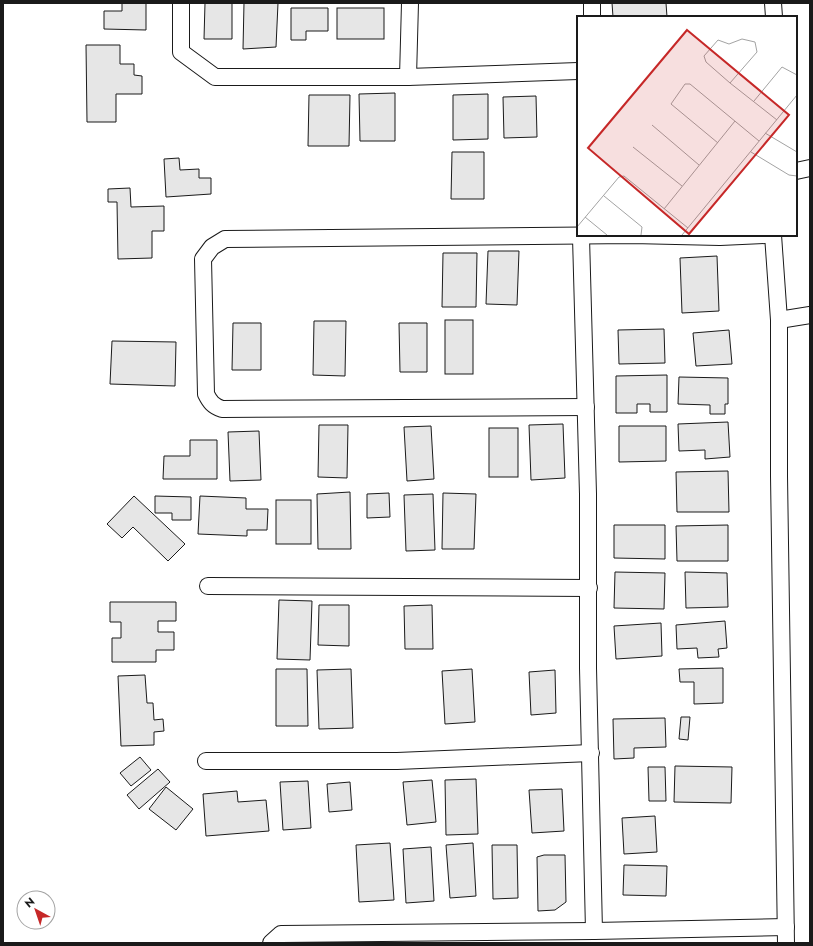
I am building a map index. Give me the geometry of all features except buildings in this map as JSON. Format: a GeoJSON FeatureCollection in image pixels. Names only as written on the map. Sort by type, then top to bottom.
{"type":"FeatureCollection","features":[{"type":"Feature","properties":{"kind":"street"},"geometry":{"type":"LineString","coordinates":[[181,3],[181,52],[215,76],[408,77],[577,71]]}},
{"type":"Feature","properties":{"kind":"street"},"geometry":{"type":"LineString","coordinates":[[408,77],[410,3]]}},
{"type":"Feature","properties":{"kind":"street"},"geometry":{"type":"LineString","coordinates":[[592,3],[592,16]]}},
{"type":"Feature","properties":{"kind":"street"},"geometry":{"type":"LineString","coordinates":[[773,3],[774,16]]}},
{"type":"Feature","properties":{"kind":"street"},"geometry":{"type":"LineString","coordinates":[[797,171],[810,168]]}},
{"type":"Feature","properties":{"kind":"street"},"geometry":{"type":"LineString","coordinates":[[586,407],[222,409],[212,404],[206,394],[203,259],[212,247],[225,240],[672,236]]}},
{"type":"Feature","properties":{"kind":"street"},"geometry":{"type":"LineString","coordinates":[[773,236],[778,320],[786,943]]}},
{"type":"Feature","properties":{"kind":"street"},"geometry":{"type":"LineString","coordinates":[[580,237],[586,407],[589,588],[588,668],[594,932]]}},
{"type":"Feature","properties":{"kind":"street"},"geometry":{"type":"LineString","coordinates":[[778,320],[810,315]]}},
{"type":"Feature","properties":{"kind":"street"},"geometry":{"type":"LineString","coordinates":[[208,586],[589,588]]}},
{"type":"Feature","properties":{"kind":"street"},"geometry":{"type":"LineString","coordinates":[[206,760],[397,761],[591,753]]}},
{"type":"Feature","properties":{"kind":"street"},"geometry":{"type":"LineString","coordinates":[[271,943],[281,934],[594,932],[786,927]]}}]}
